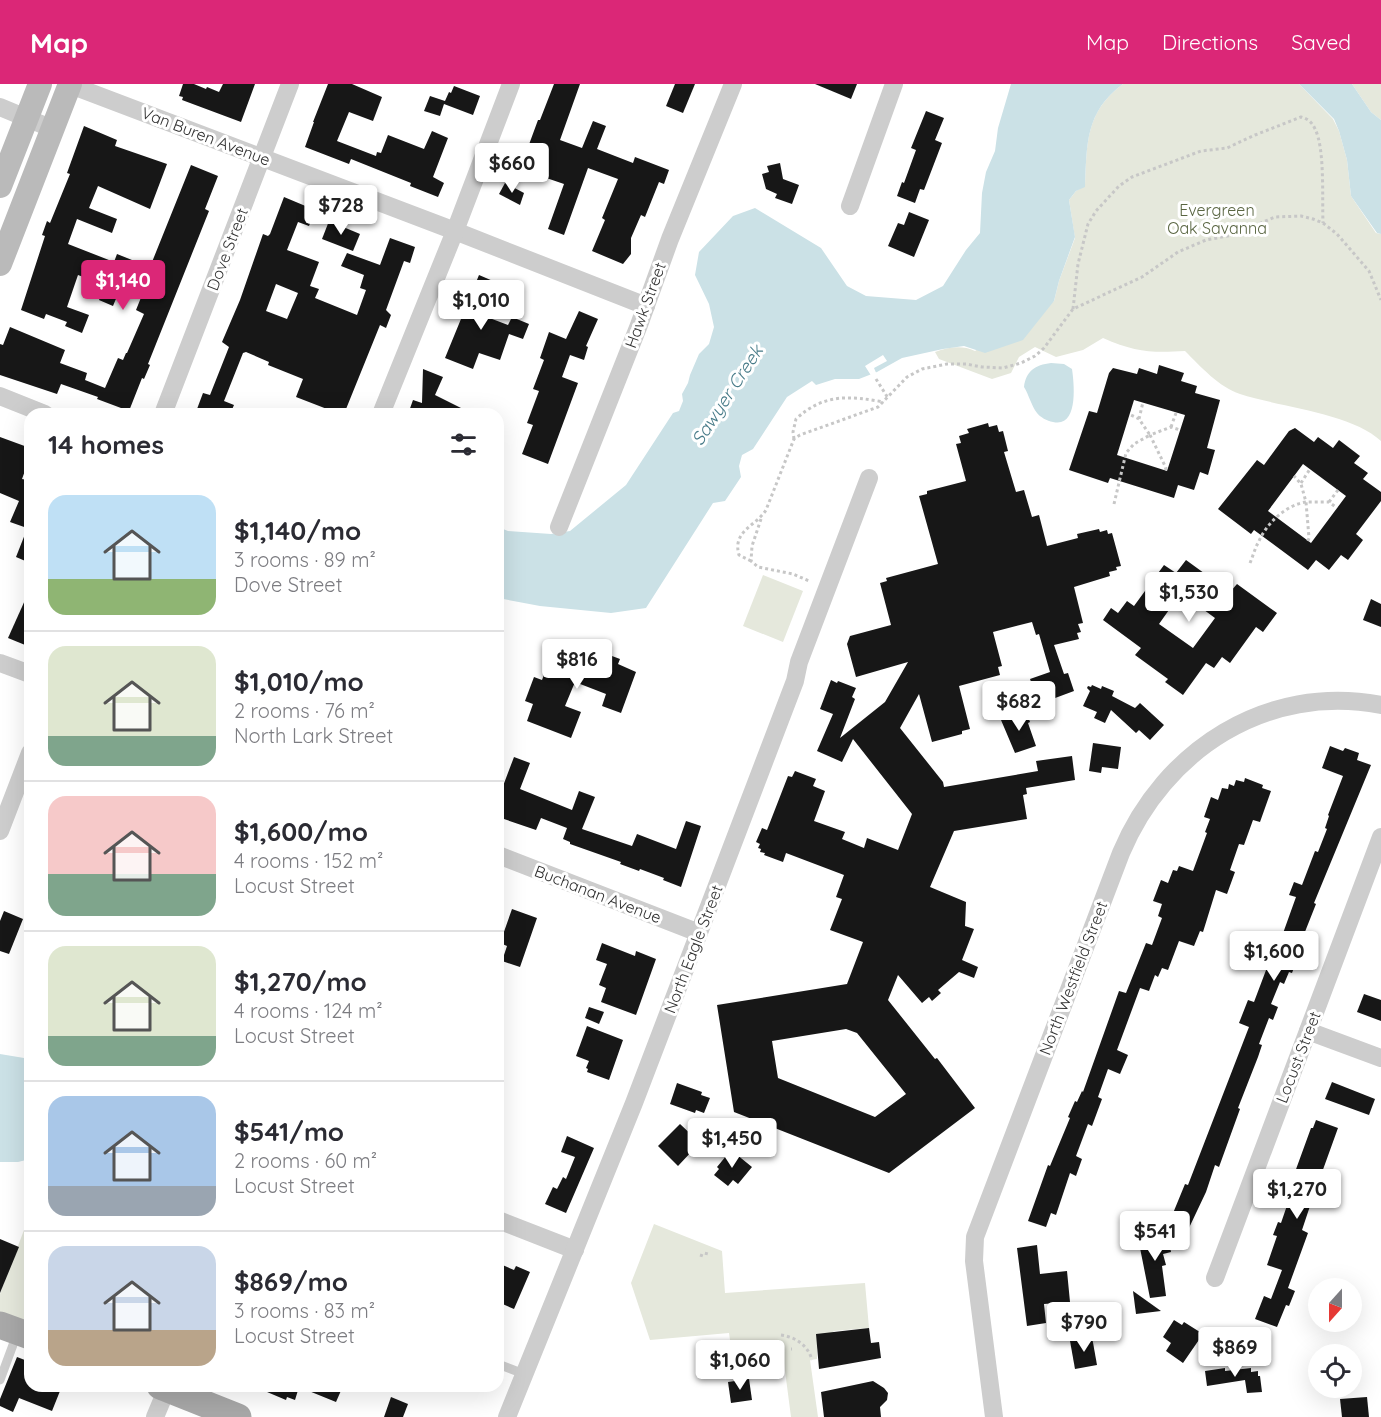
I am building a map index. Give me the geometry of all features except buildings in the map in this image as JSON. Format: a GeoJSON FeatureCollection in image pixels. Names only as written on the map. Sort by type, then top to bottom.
{"type":"FeatureCollection","features":[{"type":"Feature","properties":{"kind":"main road"},"geometry":{"type":"LineString","coordinates":[[177,1392],[238,1417]]}},
{"type":"Feature","properties":{"kind":"street"},"geometry":{"type":"LineString","coordinates":[[0,186],[40,84]]}},
{"type":"Feature","properties":{"kind":"street"},"geometry":{"type":"LineString","coordinates":[[0,264],[69,84]]}},
{"type":"Feature","properties":{"kind":"street","name":"Van Buren Avenue"},"geometry":{"type":"LineString","coordinates":[[69,84],[646,306]]}},
{"type":"Feature","properties":{"kind":"street","name":"Dove Street"},"geometry":{"type":"LineString","coordinates":[[165,408],[290,84]]}},
{"type":"Feature","properties":{"kind":"street"},"geometry":{"type":"LineString","coordinates":[[383,408],[511,84]]}},
{"type":"Feature","properties":{"kind":"street","name":"Hawk Street"},"geometry":{"type":"LineString","coordinates":[[559,527],[670,239],[734,84]]}},
{"type":"Feature","properties":{"kind":"street"},"geometry":{"type":"LineString","coordinates":[[850,206],[894,84]]}},
{"type":"Feature","properties":{"kind":"street"},"geometry":{"type":"LineString","coordinates":[[0,107],[53,129]]}},
{"type":"Feature","properties":{"kind":"street"},"geometry":{"type":"LineString","coordinates":[[0,396],[30,408]]}},
{"type":"Feature","properties":{"kind":"street","name":"North Eagle Street"},"geometry":{"type":"LineString","coordinates":[[507,1417],[699,933],[795,681],[798,662],[869,478]]}},
{"type":"Feature","properties":{"kind":"street"},"geometry":{"type":"LineString","coordinates":[[0,663],[24,672]]}},
{"type":"Feature","properties":{"kind":"street","name":"North Westfield Street"},"geometry":{"type":"LineString","coordinates":[[994,1417],[974,1261],[975,1237],[1134,824],[1157,790],[1178,767],[1201,747],[1235,726],[1274,711],[1314,703],[1354,702],[1381,705]]}},
{"type":"Feature","properties":{"kind":"street"},"geometry":{"type":"LineString","coordinates":[[0,831],[24,769]]}},
{"type":"Feature","properties":{"kind":"street","name":"Locust Street"},"geometry":{"type":"LineString","coordinates":[[1215,1278],[1381,837]]}},
{"type":"Feature","properties":{"kind":"street","name":"Buchanan Avenue"},"geometry":{"type":"LineString","coordinates":[[504,857],[699,933]]}},
{"type":"Feature","properties":{"kind":"street"},"geometry":{"type":"LineString","coordinates":[[1308,1031],[1381,1058]]}},
{"type":"Feature","properties":{"kind":"street"},"geometry":{"type":"LineString","coordinates":[[504,1222],[575,1250]]}},
{"type":"Feature","properties":{"kind":"street"},"geometry":{"type":"LineString","coordinates":[[155,1417],[163,1392]]}},
{"type":"Feature","properties":{"kind":"lane"},"geometry":{"type":"LineString","coordinates":[[0,1380],[16,1331]]}},
{"type":"Feature","properties":{"kind":"lane"},"geometry":{"type":"LineString","coordinates":[[504,1366],[524,1374]]}},
{"type":"Feature","properties":{"kind":"path"},"geometry":{"type":"LineString","coordinates":[[794,439],[807,431],[871,411],[884,402],[907,377],[922,369],[947,364],[1003,368],[1035,356],[1052,340],[1072,309],[1078,264],[1089,224],[1096,211],[1119,186],[1132,177],[1201,151],[1227,148],[1301,117],[1308,119],[1317,132],[1323,223]]}},
{"type":"Feature","properties":{"kind":"path"},"geometry":{"type":"LineString","coordinates":[[1072,309],[1142,277],[1178,252],[1206,240],[1233,234],[1275,217],[1301,216],[1323,223],[1337,234],[1369,271],[1381,300]]}},
{"type":"Feature","properties":{"kind":"path"},"geometry":{"type":"LineString","coordinates":[[876,379],[888,398]]}},
{"type":"Feature","properties":{"kind":"path"},"geometry":{"type":"LineString","coordinates":[[751,561],[750,554],[762,517],[774,493],[794,439],[796,418],[825,401],[838,397],[884,402]]}},
{"type":"Feature","properties":{"kind":"path"},"geometry":{"type":"LineString","coordinates":[[1139,419],[1143,402]]}},
{"type":"Feature","properties":{"kind":"path"},"geometry":{"type":"LineString","coordinates":[[1171,427],[1176,412]]}},
{"type":"Feature","properties":{"kind":"path"},"geometry":{"type":"LineString","coordinates":[[1129,414],[1139,419],[1150,435],[1165,470]]}},
{"type":"Feature","properties":{"kind":"path"},"geometry":{"type":"LineString","coordinates":[[1114,504],[1126,453],[1134,444],[1171,427],[1180,430]]}},
{"type":"Feature","properties":{"kind":"path"},"geometry":{"type":"LineString","coordinates":[[1301,484],[1310,469]]}},
{"type":"Feature","properties":{"kind":"path"},"geometry":{"type":"LineString","coordinates":[[1294,476],[1301,484],[1306,501],[1308,541]]}},
{"type":"Feature","properties":{"kind":"path"},"geometry":{"type":"LineString","coordinates":[[1329,502],[1338,490]]}},
{"type":"Feature","properties":{"kind":"path"},"geometry":{"type":"LineString","coordinates":[[1250,563],[1258,542],[1273,520],[1289,508],[1306,501],[1329,502],[1337,508]]}},
{"type":"Feature","properties":{"kind":"path"},"geometry":{"type":"LineString","coordinates":[[762,517],[739,536],[737,548],[739,555],[758,567],[793,574],[809,580]]}},
{"type":"Feature","properties":{"kind":"path"},"geometry":{"type":"LineString","coordinates":[[781,1335],[789,1336],[804,1345],[812,1360]]}},
{"type":"Feature","properties":{"kind":"green space","name":"Evergreen Oak Savanna"},"geometry":{"type":"Polygon","coordinates":[[[1123,84],[1299,84],[1333,119],[1339,131],[1347,160],[1351,196],[1376,233],[1381,234],[1381,441],[1368,431],[1334,417],[1256,399],[1232,391],[1211,376],[1185,351],[1143,350],[1103,338],[1083,350],[1056,357],[1035,347],[1019,357],[1011,373],[992,379],[939,359],[935,352],[945,349],[960,347],[975,351],[1054,301],[1075,238],[1069,200],[1076,191],[1085,186],[1086,156],[1091,130],[1101,106],[1123,84]]]}},
{"type":"Feature","properties":{"kind":"green space"},"geometry":{"type":"Polygon","coordinates":[[[1352,84],[1381,84],[1381,120],[1371,112],[1352,84]]]}},
{"type":"Feature","properties":{"kind":"green space"},"geometry":{"type":"Polygon","coordinates":[[[763,575],[803,591],[783,642],[743,626],[763,575]]]}},
{"type":"Feature","properties":{"kind":"green space"},"geometry":{"type":"Polygon","coordinates":[[[654,1224],[722,1251],[725,1293],[865,1283],[869,1328],[834,1331],[817,1349],[817,1359],[810,1360],[818,1417],[791,1417],[784,1363],[734,1368],[729,1333],[650,1340],[631,1283],[654,1224]]]}},
{"type":"Feature","properties":{"kind":"green space"},"geometry":{"type":"Polygon","coordinates":[[[24,1230],[24,1333],[0,1324],[0,1294],[24,1230]]]}},
{"type":"Feature","properties":{"kind":"water","name":"Sawyer Creek"},"geometry":{"type":"Polygon","coordinates":[[[1011,84],[1123,84],[1101,106],[1090,130],[1085,187],[1076,191],[1069,200],[1075,237],[1054,301],[1023,340],[985,353],[964,346],[902,358],[859,379],[835,379],[816,385],[812,381],[787,397],[753,449],[742,455],[739,466],[741,477],[725,501],[713,503],[646,608],[611,613],[540,606],[504,599],[504,529],[551,534],[570,531],[626,485],[673,413],[679,411],[683,401],[682,394],[699,354],[709,344],[714,327],[709,304],[695,275],[699,252],[733,216],[755,208],[821,248],[847,286],[866,296],[916,300],[943,286],[980,233],[982,193],[986,172],[995,151],[998,128],[1011,84]]]}},
{"type":"Feature","properties":{"kind":"water"},"geometry":{"type":"Polygon","coordinates":[[[1299,84],[1352,84],[1371,112],[1381,120],[1381,234],[1377,233],[1351,196],[1347,160],[1334,119],[1299,84]]]}},
{"type":"Feature","properties":{"kind":"water"},"geometry":{"type":"Polygon","coordinates":[[[1064,364],[1072,369],[1073,403],[1071,412],[1061,422],[1048,421],[1038,414],[1024,387],[1032,370],[1040,365],[1064,364]]]}},
{"type":"Feature","properties":{"kind":"water"},"geometry":{"type":"Polygon","coordinates":[[[0,1054],[24,1058],[24,1160],[0,1162],[0,1054]]]}},
{"type":"Feature","properties":{"kind":"pier"},"geometry":{"type":"Polygon","coordinates":[[[883,355],[887,361],[874,368],[877,375],[872,377],[865,366],[883,355]]]}}]}
